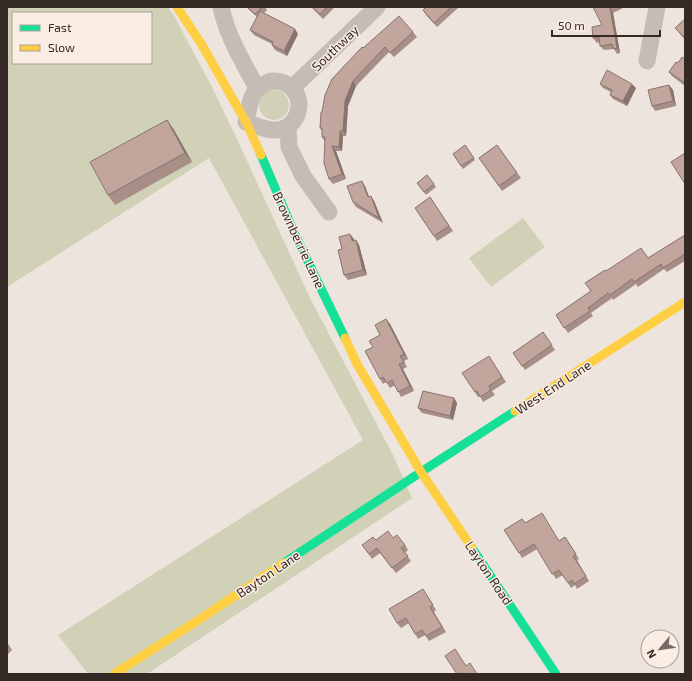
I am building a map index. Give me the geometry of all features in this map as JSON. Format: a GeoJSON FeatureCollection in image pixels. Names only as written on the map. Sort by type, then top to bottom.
{"type":"FeatureCollection","features":[{"type":"Feature","properties":{"kind":"street","name":"Brownberrie Lane"},"geometry":{"type":"LineString","coordinates":[[177,7],[202,45],[246,122],[296,237],[357,364],[421,472]]}},
{"type":"Feature","properties":{"kind":"street"},"geometry":{"type":"LineString","coordinates":[[221,7],[222,14],[234,47],[257,88]]}},
{"type":"Feature","properties":{"kind":"street","name":"Southway"},"geometry":{"type":"LineString","coordinates":[[292,88],[377,7]]}},
{"type":"Feature","properties":{"kind":"street"},"geometry":{"type":"LineString","coordinates":[[647,61],[657,7]]}},
{"type":"Feature","properties":{"kind":"street"},"geometry":{"type":"LineString","coordinates":[[271,81],[279,81],[292,88],[297,94],[300,109],[298,116],[288,127],[282,130],[274,131],[246,122],[253,94],[257,88],[264,84],[271,81]]}},
{"type":"Feature","properties":{"kind":"street"},"geometry":{"type":"LineString","coordinates":[[288,127],[289,147],[303,176],[329,212]]}},
{"type":"Feature","properties":{"kind":"street","name":"West End Lane"},"geometry":{"type":"LineString","coordinates":[[421,472],[685,302]]}},
{"type":"Feature","properties":{"kind":"street","name":"Bayton Lane"},"geometry":{"type":"LineString","coordinates":[[114,674],[197,621],[421,472]]}},
{"type":"Feature","properties":{"kind":"street","name":"Layton Road"},"geometry":{"type":"LineString","coordinates":[[421,472],[556,674]]}},
{"type":"Feature","properties":{"kind":"green space"},"geometry":{"type":"Polygon","coordinates":[[[7,7],[168,7],[212,87],[310,298],[393,455],[412,498],[147,674],[88,674],[58,635],[363,440],[209,158],[7,287],[7,7]]]}},
{"type":"Feature","properties":{"kind":"green space"},"geometry":{"type":"Polygon","coordinates":[[[274,90],[285,94],[289,105],[285,116],[274,120],[263,116],[259,105],[263,94],[274,90]]]}},
{"type":"Feature","properties":{"kind":"green space"},"geometry":{"type":"Polygon","coordinates":[[[523,218],[545,247],[491,287],[469,258],[523,218]]]}},
{"type":"Feature","properties":{"kind":"building"},"geometry":{"type":"Polygon","coordinates":[[[247,7],[262,7],[255,14],[247,7]]]}},
{"type":"Feature","properties":{"kind":"building"},"geometry":{"type":"Polygon","coordinates":[[[312,7],[327,7],[320,14],[312,7]]]}},
{"type":"Feature","properties":{"kind":"building"},"geometry":{"type":"Polygon","coordinates":[[[426,7],[451,7],[434,23],[423,10],[426,7]]]}},
{"type":"Feature","properties":{"kind":"building"},"geometry":{"type":"Polygon","coordinates":[[[593,7],[612,7],[610,8],[617,48],[614,49],[612,44],[600,46],[599,37],[593,38],[592,27],[602,25],[593,7]]]}},
{"type":"Feature","properties":{"kind":"building"},"geometry":{"type":"Polygon","coordinates":[[[260,11],[295,29],[284,51],[272,45],[273,42],[250,30],[260,11]]]}},
{"type":"Feature","properties":{"kind":"building"},"geometry":{"type":"Polygon","coordinates":[[[399,16],[413,32],[390,53],[385,47],[353,81],[345,101],[343,131],[340,131],[339,147],[332,146],[342,174],[329,179],[324,163],[325,137],[322,137],[322,128],[320,128],[321,112],[325,95],[332,79],[362,47],[363,48],[399,16]]]}},
{"type":"Feature","properties":{"kind":"building"},"geometry":{"type":"Polygon","coordinates":[[[685,19],[685,38],[675,28],[685,19]]]}},
{"type":"Feature","properties":{"kind":"building"},"geometry":{"type":"Polygon","coordinates":[[[682,57],[685,59],[685,83],[669,72],[676,62],[678,63],[682,57]]]}},
{"type":"Feature","properties":{"kind":"building"},"geometry":{"type":"Polygon","coordinates":[[[607,70],[632,84],[623,101],[610,95],[612,90],[600,84],[607,70]]]}},
{"type":"Feature","properties":{"kind":"building"},"geometry":{"type":"Polygon","coordinates":[[[669,85],[673,101],[652,106],[648,90],[669,85]]]}},
{"type":"Feature","properties":{"kind":"building"},"geometry":{"type":"Polygon","coordinates":[[[167,120],[185,153],[108,195],[90,162],[167,120]]]}},
{"type":"Feature","properties":{"kind":"building"},"geometry":{"type":"Polygon","coordinates":[[[465,145],[474,158],[461,166],[453,154],[465,145]]]}},
{"type":"Feature","properties":{"kind":"building"},"geometry":{"type":"Polygon","coordinates":[[[497,145],[517,173],[499,186],[479,158],[497,145]]]}},
{"type":"Feature","properties":{"kind":"building"},"geometry":{"type":"Polygon","coordinates":[[[685,153],[685,184],[671,162],[685,153]]]}},
{"type":"Feature","properties":{"kind":"building"},"geometry":{"type":"Polygon","coordinates":[[[427,175],[434,184],[424,192],[417,183],[427,175]]]}},
{"type":"Feature","properties":{"kind":"building"},"geometry":{"type":"Polygon","coordinates":[[[362,181],[368,197],[371,196],[379,218],[353,202],[347,186],[362,181]]]}},
{"type":"Feature","properties":{"kind":"building"},"geometry":{"type":"Polygon","coordinates":[[[430,197],[449,226],[434,236],[415,208],[430,197]]]}},
{"type":"Feature","properties":{"kind":"building"},"geometry":{"type":"Polygon","coordinates":[[[350,234],[352,241],[356,240],[363,270],[344,275],[338,250],[342,249],[339,237],[350,234]]]}},
{"type":"Feature","properties":{"kind":"building"},"geometry":{"type":"Polygon","coordinates":[[[685,235],[685,254],[663,268],[661,264],[634,282],[632,279],[610,295],[608,293],[588,308],[590,311],[564,328],[556,315],[591,291],[585,283],[641,248],[648,258],[685,235]]]}},
{"type":"Feature","properties":{"kind":"building"},"geometry":{"type":"Polygon","coordinates":[[[386,319],[404,354],[400,356],[404,362],[399,364],[410,386],[398,392],[392,380],[387,383],[383,377],[380,379],[365,351],[373,347],[369,341],[380,335],[375,325],[386,319]]]}},
{"type":"Feature","properties":{"kind":"building"},"geometry":{"type":"Polygon","coordinates":[[[543,332],[552,345],[522,366],[513,353],[543,332]]]}},
{"type":"Feature","properties":{"kind":"building"},"geometry":{"type":"Polygon","coordinates":[[[489,356],[502,377],[489,386],[491,390],[480,397],[462,373],[489,356]]]}},
{"type":"Feature","properties":{"kind":"building"},"geometry":{"type":"Polygon","coordinates":[[[423,391],[454,398],[450,416],[418,408],[423,391]]]}},
{"type":"Feature","properties":{"kind":"building"},"geometry":{"type":"Polygon","coordinates":[[[542,513],[559,541],[565,537],[576,554],[573,556],[586,576],[574,584],[572,580],[568,583],[559,570],[552,574],[534,544],[519,553],[504,530],[522,519],[525,523],[542,513]]]}},
{"type":"Feature","properties":{"kind":"building"},"geometry":{"type":"Polygon","coordinates":[[[388,531],[393,538],[397,535],[405,545],[401,548],[408,556],[392,568],[377,548],[369,554],[362,545],[373,537],[376,540],[388,531]]]}},
{"type":"Feature","properties":{"kind":"building"},"geometry":{"type":"Polygon","coordinates":[[[423,589],[433,605],[430,607],[442,627],[426,636],[422,630],[415,634],[406,618],[397,623],[389,609],[423,589]]]}},
{"type":"Feature","properties":{"kind":"building"},"geometry":{"type":"Polygon","coordinates":[[[455,649],[466,666],[470,663],[477,674],[457,674],[445,656],[455,649]]]}},
{"type":"Feature","properties":{"kind":"traffic: fast"},"geometry":{"type":"LineString","coordinates":[[261,155],[296,237],[345,338]]}},
{"type":"Feature","properties":{"kind":"traffic: fast"},"geometry":{"type":"LineString","coordinates":[[284,563],[515,411]]}},
{"type":"Feature","properties":{"kind":"traffic: fast"},"geometry":{"type":"LineString","coordinates":[[472,548],[556,674]]}},
{"type":"Feature","properties":{"kind":"traffic: slow"},"geometry":{"type":"LineString","coordinates":[[177,7],[202,45],[246,122],[261,155]]}},
{"type":"Feature","properties":{"kind":"traffic: slow"},"geometry":{"type":"LineString","coordinates":[[515,411],[685,302]]}},
{"type":"Feature","properties":{"kind":"traffic: slow"},"geometry":{"type":"LineString","coordinates":[[345,338],[357,364],[421,472],[472,548]]}},
{"type":"Feature","properties":{"kind":"traffic: slow"},"geometry":{"type":"LineString","coordinates":[[114,674],[284,563]]}}]}
